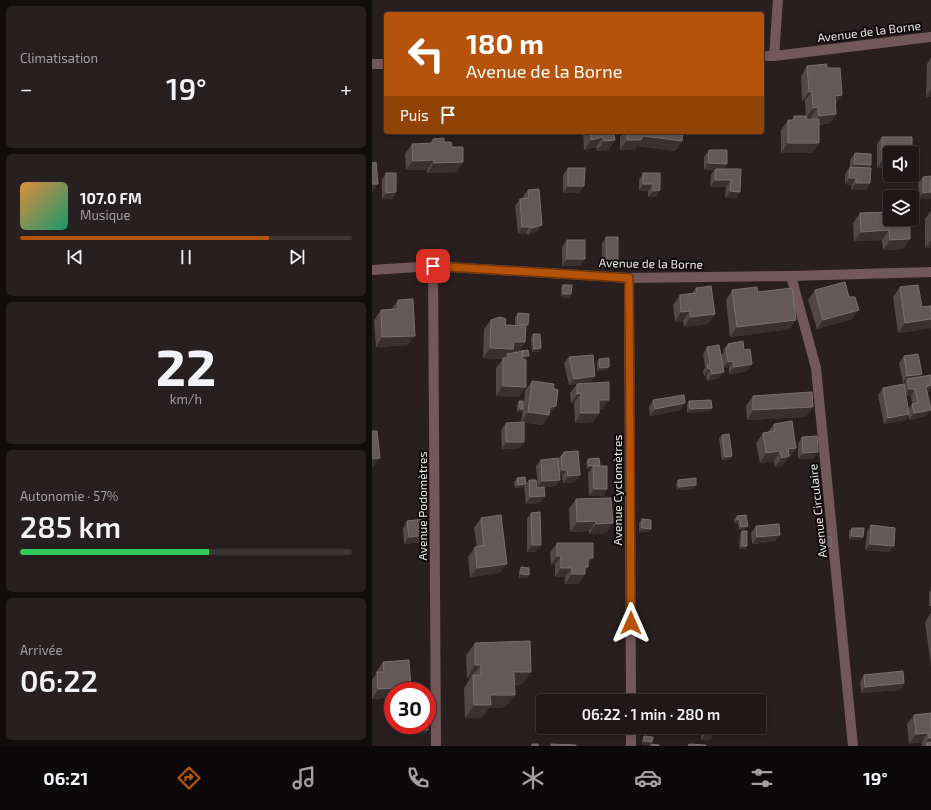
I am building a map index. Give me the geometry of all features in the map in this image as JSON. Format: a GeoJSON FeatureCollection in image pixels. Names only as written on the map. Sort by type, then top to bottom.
{"type":"FeatureCollection","features":[{"type":"Feature","properties":{"kind":"street"},"geometry":{"type":"LineString","coordinates":[[774,56],[778,0]]}},
{"type":"Feature","properties":{"kind":"street","name":"Avenue de la Borne"},"geometry":{"type":"LineString","coordinates":[[764,56],[931,36]]}},
{"type":"Feature","properties":{"kind":"street"},"geometry":{"type":"LineString","coordinates":[[372,64],[384,64]]}},
{"type":"Feature","properties":{"kind":"street","name":"Avenue de la Borne"},"geometry":{"type":"LineString","coordinates":[[372,270],[433,266],[629,278],[791,276],[931,272]]}},
{"type":"Feature","properties":{"kind":"street","name":"Avenue Podomètres"},"geometry":{"type":"LineString","coordinates":[[433,266],[436,746]]}},
{"type":"Feature","properties":{"kind":"street","name":"Avenue Circulaire"},"geometry":{"type":"LineString","coordinates":[[791,276],[816,368],[853,746]]}},
{"type":"Feature","properties":{"kind":"street","name":"Avenue Cyclomètres"},"geometry":{"type":"LineString","coordinates":[[629,278],[631,694]]}},
{"type":"Feature","properties":{"kind":"street"},"geometry":{"type":"LineString","coordinates":[[631,734],[632,746]]}},
{"type":"Feature","properties":{"kind":"building"},"geometry":{"type":"Polygon","coordinates":[[[827,64],[827,68],[840,68],[842,95],[835,96],[836,114],[819,116],[818,107],[813,108],[812,91],[809,92],[807,66],[827,64]]]}},
{"type":"Feature","properties":{"kind":"building"},"geometry":{"type":"Polygon","coordinates":[[[794,116],[806,116],[806,119],[819,119],[819,143],[788,143],[788,120],[794,120],[794,116]]]}},
{"type":"Feature","properties":{"kind":"building"},"geometry":{"type":"Polygon","coordinates":[[[591,134],[614,134],[615,140],[604,141],[603,137],[591,140],[591,134]]]}},
{"type":"Feature","properties":{"kind":"building"},"geometry":{"type":"Polygon","coordinates":[[[627,134],[683,134],[682,141],[643,136],[641,140],[627,140],[627,134]]]}},
{"type":"Feature","properties":{"kind":"building"},"geometry":{"type":"Polygon","coordinates":[[[882,137],[912,137],[912,146],[883,146],[882,161],[882,137]]]}},
{"type":"Feature","properties":{"kind":"building"},"geometry":{"type":"Polygon","coordinates":[[[444,138],[444,142],[451,142],[452,147],[463,147],[463,162],[434,163],[434,160],[413,161],[412,144],[433,143],[433,139],[444,138]]]}},
{"type":"Feature","properties":{"kind":"building"},"geometry":{"type":"Polygon","coordinates":[[[709,150],[727,150],[727,164],[708,163],[709,150]]]}},
{"type":"Feature","properties":{"kind":"building"},"geometry":{"type":"Polygon","coordinates":[[[855,153],[871,154],[871,165],[854,164],[855,153]]]}},
{"type":"Feature","properties":{"kind":"building"},"geometry":{"type":"Polygon","coordinates":[[[376,162],[378,184],[372,184],[372,163],[376,162]]]}},
{"type":"Feature","properties":{"kind":"building"},"geometry":{"type":"Polygon","coordinates":[[[850,167],[871,168],[870,183],[856,183],[856,178],[849,178],[850,167]]]}},
{"type":"Feature","properties":{"kind":"building"},"geometry":{"type":"Polygon","coordinates":[[[568,168],[585,168],[584,186],[568,186],[568,168]]]}},
{"type":"Feature","properties":{"kind":"building"},"geometry":{"type":"Polygon","coordinates":[[[716,169],[741,169],[740,192],[730,191],[731,180],[715,180],[716,169]]]}},
{"type":"Feature","properties":{"kind":"building"},"geometry":{"type":"Polygon","coordinates":[[[386,173],[396,173],[396,192],[386,193],[386,173]]]}},
{"type":"Feature","properties":{"kind":"building"},"geometry":{"type":"Polygon","coordinates":[[[643,173],[660,173],[660,190],[653,191],[653,184],[643,184],[643,173]]]}},
{"type":"Feature","properties":{"kind":"building"},"geometry":{"type":"Polygon","coordinates":[[[931,176],[931,192],[923,193],[923,177],[931,176]]]}},
{"type":"Feature","properties":{"kind":"building"},"geometry":{"type":"Polygon","coordinates":[[[539,189],[542,225],[532,228],[522,227],[520,199],[529,198],[528,190],[539,189]]]}},
{"type":"Feature","properties":{"kind":"building"},"geometry":{"type":"Polygon","coordinates":[[[883,212],[883,226],[910,226],[910,239],[890,240],[889,230],[861,232],[860,213],[883,212]]]}},
{"type":"Feature","properties":{"kind":"building"},"geometry":{"type":"Polygon","coordinates":[[[606,237],[618,237],[618,262],[607,262],[606,237]]]}},
{"type":"Feature","properties":{"kind":"building"},"geometry":{"type":"Polygon","coordinates":[[[567,240],[585,240],[585,259],[567,259],[567,240]]]}},
{"type":"Feature","properties":{"kind":"building"},"geometry":{"type":"Polygon","coordinates":[[[845,282],[849,297],[855,297],[859,310],[823,320],[815,290],[845,282]]]}},
{"type":"Feature","properties":{"kind":"building"},"geometry":{"type":"Polygon","coordinates":[[[563,285],[572,285],[571,294],[563,294],[563,285]]]}},
{"type":"Feature","properties":{"kind":"building"},"geometry":{"type":"Polygon","coordinates":[[[918,285],[922,307],[931,306],[931,319],[905,323],[900,287],[918,285]]]}},
{"type":"Feature","properties":{"kind":"building"},"geometry":{"type":"Polygon","coordinates":[[[711,286],[715,314],[690,317],[690,311],[681,312],[680,295],[697,293],[696,288],[711,286]]]}},
{"type":"Feature","properties":{"kind":"building"},"geometry":{"type":"Polygon","coordinates":[[[757,287],[758,292],[792,288],[796,320],[737,327],[732,290],[757,287]]]}},
{"type":"Feature","properties":{"kind":"building"},"geometry":{"type":"Polygon","coordinates":[[[413,299],[415,336],[382,337],[381,310],[398,309],[398,300],[413,299]]]}},
{"type":"Feature","properties":{"kind":"building"},"geometry":{"type":"Polygon","coordinates":[[[518,313],[529,314],[528,325],[517,324],[518,313]]]}},
{"type":"Feature","properties":{"kind":"building"},"geometry":{"type":"Polygon","coordinates":[[[500,317],[506,319],[505,325],[526,326],[525,342],[514,342],[513,349],[490,348],[491,320],[500,317]]]}},
{"type":"Feature","properties":{"kind":"building"},"geometry":{"type":"Polygon","coordinates":[[[533,334],[540,334],[541,348],[534,349],[533,334]]]}},
{"type":"Feature","properties":{"kind":"building"},"geometry":{"type":"Polygon","coordinates":[[[743,341],[744,350],[750,349],[752,364],[734,367],[733,361],[728,362],[726,348],[728,347],[728,344],[743,341]]]}},
{"type":"Feature","properties":{"kind":"building"},"geometry":{"type":"Polygon","coordinates":[[[719,345],[724,372],[712,374],[711,369],[708,369],[707,365],[710,363],[707,347],[719,345]]]}},
{"type":"Feature","properties":{"kind":"building"},"geometry":{"type":"Polygon","coordinates":[[[528,350],[529,356],[522,356],[523,351],[521,351],[528,350]]]}},
{"type":"Feature","properties":{"kind":"building"},"geometry":{"type":"Polygon","coordinates":[[[523,351],[522,359],[526,360],[526,387],[503,386],[503,358],[509,358],[507,354],[523,351]]]}},
{"type":"Feature","properties":{"kind":"building"},"geometry":{"type":"Polygon","coordinates":[[[918,354],[922,374],[907,376],[904,356],[918,354]]]}},
{"type":"Feature","properties":{"kind":"building"},"geometry":{"type":"Polygon","coordinates":[[[593,355],[595,376],[574,379],[569,357],[593,355]]]}},
{"type":"Feature","properties":{"kind":"building"},"geometry":{"type":"Polygon","coordinates":[[[609,358],[609,367],[600,368],[599,359],[609,358]]]}},
{"type":"Feature","properties":{"kind":"building"},"geometry":{"type":"Polygon","coordinates":[[[931,375],[931,385],[926,387],[931,410],[914,413],[912,404],[918,403],[915,389],[909,389],[907,379],[931,375]]]}},
{"type":"Feature","properties":{"kind":"building"},"geometry":{"type":"Polygon","coordinates":[[[532,381],[554,384],[553,388],[558,390],[556,406],[550,407],[549,415],[528,412],[532,381]]]}},
{"type":"Feature","properties":{"kind":"building"},"geometry":{"type":"Polygon","coordinates":[[[609,382],[609,400],[599,400],[599,413],[581,413],[581,393],[577,394],[577,384],[609,382]]]}},
{"type":"Feature","properties":{"kind":"building"},"geometry":{"type":"Polygon","coordinates":[[[904,384],[909,414],[888,418],[883,388],[904,384]]]}},
{"type":"Feature","properties":{"kind":"building"},"geometry":{"type":"Polygon","coordinates":[[[812,392],[813,407],[753,410],[753,396],[812,392]]]}},
{"type":"Feature","properties":{"kind":"building"},"geometry":{"type":"Polygon","coordinates":[[[684,395],[685,403],[655,409],[653,400],[684,395]]]}},
{"type":"Feature","properties":{"kind":"building"},"geometry":{"type":"Polygon","coordinates":[[[711,400],[712,408],[690,409],[689,401],[711,400]]]}},
{"type":"Feature","properties":{"kind":"building"},"geometry":{"type":"Polygon","coordinates":[[[519,401],[523,401],[523,409],[520,409],[519,401]]]}},
{"type":"Feature","properties":{"kind":"building"},"geometry":{"type":"Polygon","coordinates":[[[792,421],[796,448],[788,449],[789,456],[782,458],[780,451],[766,453],[763,433],[775,431],[774,424],[792,421]]]}},
{"type":"Feature","properties":{"kind":"building"},"geometry":{"type":"Polygon","coordinates":[[[524,422],[524,442],[506,442],[506,423],[524,422]]]}},
{"type":"Feature","properties":{"kind":"building"},"geometry":{"type":"Polygon","coordinates":[[[372,431],[377,431],[380,458],[372,459],[372,431]]]}},
{"type":"Feature","properties":{"kind":"building"},"geometry":{"type":"Polygon","coordinates":[[[729,434],[732,456],[725,457],[722,435],[729,434]]]}},
{"type":"Feature","properties":{"kind":"building"},"geometry":{"type":"Polygon","coordinates":[[[817,436],[818,452],[803,453],[802,437],[817,436]]]}},
{"type":"Feature","properties":{"kind":"building"},"geometry":{"type":"Polygon","coordinates":[[[578,451],[580,475],[568,476],[567,470],[562,470],[561,456],[564,455],[564,452],[578,451]]]}},
{"type":"Feature","properties":{"kind":"building"},"geometry":{"type":"Polygon","coordinates":[[[558,458],[560,480],[542,481],[541,460],[558,458]]]}},
{"type":"Feature","properties":{"kind":"building"},"geometry":{"type":"Polygon","coordinates":[[[599,458],[600,465],[589,466],[588,459],[599,458]]]}},
{"type":"Feature","properties":{"kind":"building"},"geometry":{"type":"Polygon","coordinates":[[[593,466],[607,466],[607,489],[594,489],[593,466]]]}},
{"type":"Feature","properties":{"kind":"building"},"geometry":{"type":"Polygon","coordinates":[[[525,477],[526,484],[518,485],[517,478],[525,477]]]}},
{"type":"Feature","properties":{"kind":"building"},"geometry":{"type":"Polygon","coordinates":[[[696,478],[696,485],[679,487],[678,480],[696,478]]]}},
{"type":"Feature","properties":{"kind":"building"},"geometry":{"type":"Polygon","coordinates":[[[529,480],[536,480],[537,488],[544,487],[545,496],[530,497],[529,480]]]}},
{"type":"Feature","properties":{"kind":"building"},"geometry":{"type":"Polygon","coordinates":[[[611,498],[613,523],[596,524],[596,521],[577,522],[576,499],[611,498]]]}},
{"type":"Feature","properties":{"kind":"building"},"geometry":{"type":"Polygon","coordinates":[[[540,512],[541,545],[532,545],[531,513],[540,512]]]}},
{"type":"Feature","properties":{"kind":"building"},"geometry":{"type":"Polygon","coordinates":[[[501,515],[507,564],[477,568],[475,547],[484,545],[481,518],[501,515]]]}},
{"type":"Feature","properties":{"kind":"building"},"geometry":{"type":"Polygon","coordinates":[[[746,515],[748,526],[741,527],[740,520],[737,520],[737,516],[746,515]]]}},
{"type":"Feature","properties":{"kind":"building"},"geometry":{"type":"Polygon","coordinates":[[[426,519],[428,535],[409,537],[407,521],[426,519]]]}},
{"type":"Feature","properties":{"kind":"building"},"geometry":{"type":"Polygon","coordinates":[[[642,519],[651,520],[651,529],[642,528],[642,519]]]}},
{"type":"Feature","properties":{"kind":"building"},"geometry":{"type":"Polygon","coordinates":[[[779,524],[780,535],[757,537],[756,526],[779,524]]]}},
{"type":"Feature","properties":{"kind":"building"},"geometry":{"type":"Polygon","coordinates":[[[871,525],[895,528],[894,546],[870,544],[871,525]]]}},
{"type":"Feature","properties":{"kind":"building"},"geometry":{"type":"Polygon","coordinates":[[[852,528],[864,528],[863,537],[851,536],[852,528]]]}},
{"type":"Feature","properties":{"kind":"building"},"geometry":{"type":"Polygon","coordinates":[[[742,531],[747,531],[747,546],[742,546],[742,531]]]}},
{"type":"Feature","properties":{"kind":"building"},"geometry":{"type":"Polygon","coordinates":[[[824,537],[831,537],[831,547],[824,547],[824,537]]]}},
{"type":"Feature","properties":{"kind":"building"},"geometry":{"type":"Polygon","coordinates":[[[557,543],[593,543],[593,558],[588,558],[588,567],[585,567],[585,574],[572,574],[572,568],[561,568],[561,556],[557,556],[557,543]]]}},
{"type":"Feature","properties":{"kind":"building"},"geometry":{"type":"Polygon","coordinates":[[[521,567],[529,568],[529,575],[521,574],[521,567]]]}},
{"type":"Feature","properties":{"kind":"building"},"geometry":{"type":"Polygon","coordinates":[[[530,641],[531,672],[514,672],[515,695],[490,695],[491,705],[474,705],[473,675],[481,675],[481,665],[475,665],[475,643],[530,641]]]}},
{"type":"Feature","properties":{"kind":"building"},"geometry":{"type":"Polygon","coordinates":[[[409,660],[411,682],[384,682],[384,689],[378,689],[377,672],[384,672],[383,662],[409,660]]]}},
{"type":"Feature","properties":{"kind":"building"},"geometry":{"type":"Polygon","coordinates":[[[903,671],[904,683],[865,687],[864,675],[903,671]]]}},
{"type":"Feature","properties":{"kind":"building"},"geometry":{"type":"Polygon","coordinates":[[[931,713],[931,738],[929,738],[928,733],[916,734],[914,715],[931,713]]]}},
{"type":"Feature","properties":{"kind":"building"},"geometry":{"type":"Polygon","coordinates":[[[644,736],[653,737],[652,742],[644,741],[644,736]]]}},
{"type":"Feature","properties":{"kind":"building"},"geometry":{"type":"Polygon","coordinates":[[[931,742],[931,746],[927,746],[926,743],[931,742]]]}},
{"type":"Feature","properties":{"kind":"building"},"geometry":{"type":"Polygon","coordinates":[[[532,744],[538,744],[538,746],[532,746],[532,744]]]}},
{"type":"Feature","properties":{"kind":"building"},"geometry":{"type":"Polygon","coordinates":[[[551,744],[576,745],[576,746],[551,746],[551,744]]]}},
{"type":"Feature","properties":{"kind":"building"},"geometry":{"type":"Polygon","coordinates":[[[651,744],[659,745],[659,746],[651,746],[651,744]]]}},
{"type":"Feature","properties":{"kind":"building"},"geometry":{"type":"Polygon","coordinates":[[[689,744],[706,745],[706,746],[688,746],[689,744]]]}},
{"type":"Feature","properties":{"kind":"route"},"geometry":{"type":"LineString","coordinates":[[433,266],[629,278],[631,623]]}}]}
